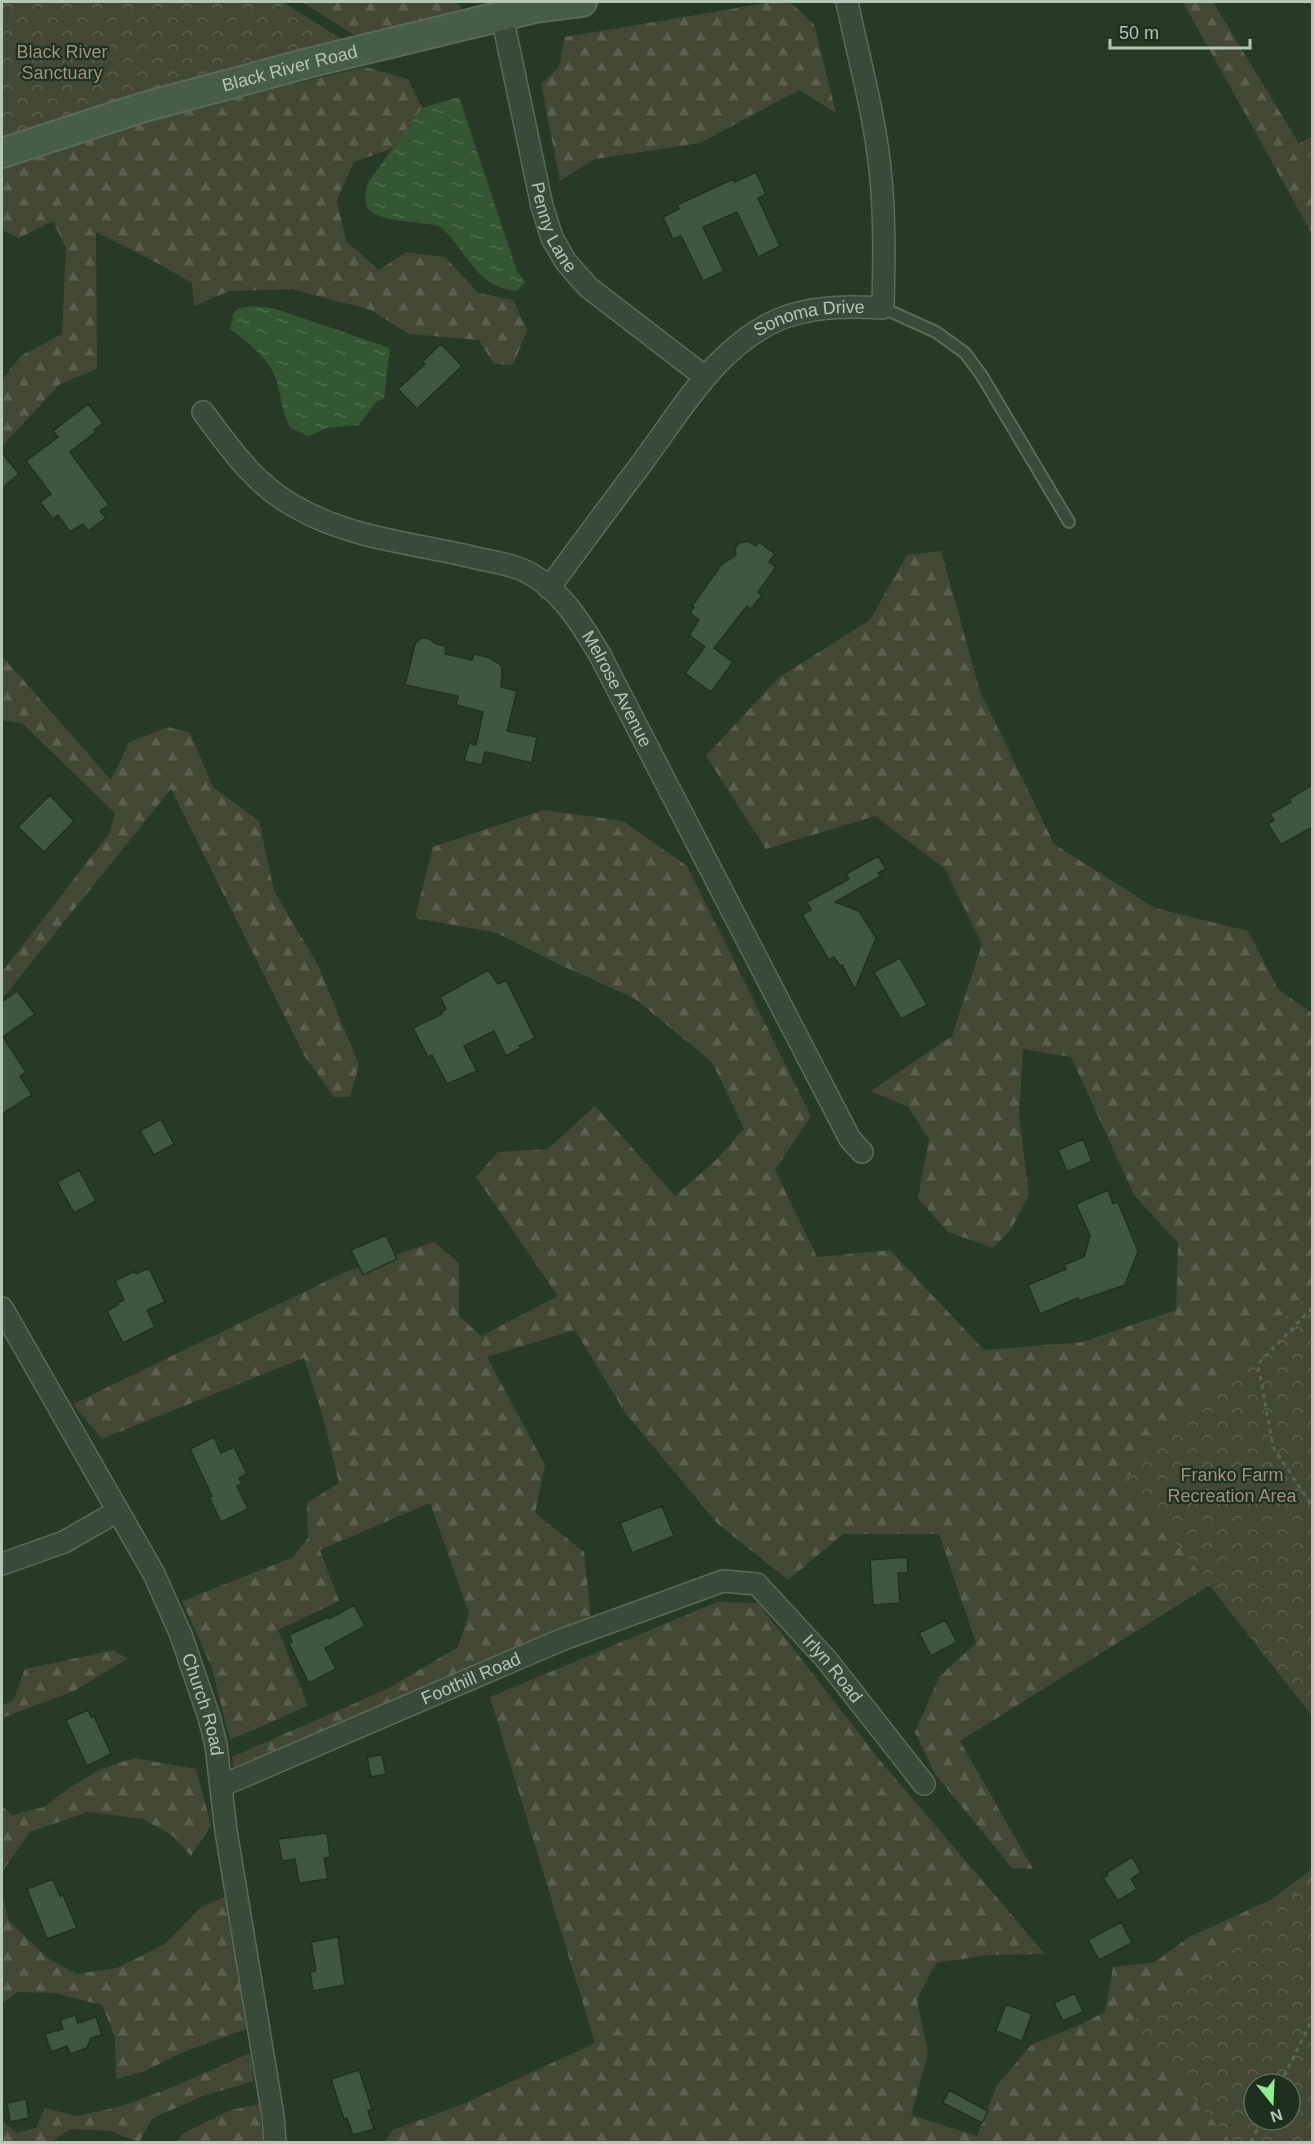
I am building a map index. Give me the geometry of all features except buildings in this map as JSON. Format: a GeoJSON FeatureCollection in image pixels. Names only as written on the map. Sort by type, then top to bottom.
{"type":"FeatureCollection","features":[{"type":"Feature","properties":{"kind":"street","name":"Black River Road"},"geometry":{"type":"LineString","coordinates":[[2,153],[155,104],[308,63],[535,8],[582,2]]}},
{"type":"Feature","properties":{"kind":"street","name":"Sonoma Drive"},"geometry":{"type":"LineString","coordinates":[[549,588],[705,377],[736,346],[762,328],[788,316],[821,308],[847,306],[883,308],[884,219],[881,177],[875,135],[847,2]]}},
{"type":"Feature","properties":{"kind":"street","name":"Penny Lane"},"geometry":{"type":"LineString","coordinates":[[502,16],[542,206],[552,238],[566,262],[588,287],[705,377]]}},
{"type":"Feature","properties":{"kind":"street","name":"Melrose Avenue"},"geometry":{"type":"LineString","coordinates":[[203,412],[240,462],[264,485],[293,506],[328,523],[358,532],[525,571],[549,588],[568,606],[600,655],[850,1139],[862,1152]]}},
{"type":"Feature","properties":{"kind":"street","name":"Church Road"},"geometry":{"type":"LineString","coordinates":[[2,1308],[154,1574],[181,1635],[209,1717],[216,1745],[228,1843],[273,2116],[275,2142]]}},
{"type":"Feature","properties":{"kind":"street"},"geometry":{"type":"LineString","coordinates":[[2,1564],[64,1542],[118,1511]]}},
{"type":"Feature","properties":{"kind":"street","name":"Foothill Road"},"geometry":{"type":"LineString","coordinates":[[221,1786],[561,1640],[723,1581]]}},
{"type":"Feature","properties":{"kind":"street","name":"Irlyn Road"},"geometry":{"type":"LineString","coordinates":[[723,1581],[757,1584],[826,1659],[924,1784]]}},
{"type":"Feature","properties":{"kind":"lane"},"geometry":{"type":"LineString","coordinates":[[883,308],[936,332],[965,353],[982,376],[1069,522]]}},
{"type":"Feature","properties":{"kind":"path"},"geometry":{"type":"LineString","coordinates":[[1312,1310],[1258,1364],[1273,1447],[1312,1506]]}},
{"type":"Feature","properties":{"kind":"path"},"geometry":{"type":"LineString","coordinates":[[1286,2072],[1312,2020]]}},
{"type":"Feature","properties":{"kind":"green space","name":"Black River Sanctuary"},"geometry":{"type":"Polygon","coordinates":[[[2,2],[283,2],[351,45],[2,146],[2,2]]]}},
{"type":"Feature","properties":{"kind":"green space"},"geometry":{"type":"Polygon","coordinates":[[[302,2],[457,2],[465,13],[362,40],[302,2]]]}},
{"type":"Feature","properties":{"kind":"green space"},"geometry":{"type":"Polygon","coordinates":[[[773,2],[790,2],[814,24],[836,113],[799,90],[700,143],[595,159],[560,181],[541,84],[559,67],[565,37],[773,2]]]}},
{"type":"Feature","properties":{"kind":"green space"},"geometry":{"type":"Polygon","coordinates":[[[1183,2],[1213,2],[1312,165],[1312,234],[1183,2]]]}},
{"type":"Feature","properties":{"kind":"green space"},"geometry":{"type":"Polygon","coordinates":[[[365,67],[408,79],[422,108],[393,148],[354,162],[337,200],[346,241],[379,270],[406,252],[445,257],[478,293],[513,300],[527,330],[513,365],[494,364],[479,340],[409,334],[371,310],[291,289],[229,291],[194,306],[192,283],[96,232],[97,369],[60,384],[2,446],[2,380],[21,356],[62,334],[66,248],[53,221],[19,238],[2,230],[2,165],[84,134],[365,67]]]}},
{"type":"Feature","properties":{"kind":"green space"},"geometry":{"type":"Polygon","coordinates":[[[1312,136],[1312,184],[1291,148],[1312,136]]]}},
{"type":"Feature","properties":{"kind":"green space"},"geometry":{"type":"Polygon","coordinates":[[[941,551],[980,691],[1054,844],[1155,908],[1248,931],[1278,989],[1312,1013],[1312,1549],[1300,1529],[960,1741],[1033,1869],[1012,1868],[935,1774],[915,1732],[939,1677],[976,1643],[939,1534],[843,1534],[788,1580],[717,1523],[626,1414],[575,1330],[487,1357],[545,1465],[535,1513],[584,1552],[591,1618],[234,1770],[232,1757],[387,1689],[458,1647],[469,1613],[430,1503],[320,1550],[339,1601],[278,1630],[308,1706],[230,1740],[212,1668],[182,1601],[293,1557],[308,1538],[307,1503],[339,1483],[323,1417],[304,1358],[102,1439],[73,1404],[345,1272],[434,1242],[459,1263],[459,1316],[481,1336],[558,1296],[476,1177],[498,1152],[548,1149],[595,1106],[675,1196],[716,1160],[744,1129],[712,1062],[634,998],[558,964],[497,933],[415,918],[433,847],[544,810],[623,821],[687,866],[811,1116],[775,1170],[817,1257],[890,1250],[984,1350],[1082,1342],[1176,1310],[1178,1243],[1134,1195],[1071,1057],[1023,1049],[1019,1114],[1029,1195],[1011,1229],[993,1248],[948,1232],[918,1198],[929,1139],[908,1107],[871,1091],[952,1036],[982,944],[945,869],[875,816],[766,849],[706,756],[778,678],[870,620],[907,555],[941,551]]]}},
{"type":"Feature","properties":{"kind":"green space"},"geometry":{"type":"Polygon","coordinates":[[[2,656],[111,780],[129,742],[168,727],[190,733],[213,787],[259,821],[274,891],[318,965],[359,1065],[350,1097],[334,1097],[304,1055],[171,789],[2,999],[2,972],[109,834],[115,813],[23,724],[2,720],[2,656]]]}},
{"type":"Feature","properties":{"kind":"green space","name":"Franko Farm Recreation Area"},"geometry":{"type":"Polygon","coordinates":[[[1312,1290],[1312,1716],[1126,1479],[1312,1290]]]}},
{"type":"Feature","properties":{"kind":"green space"},"geometry":{"type":"Polygon","coordinates":[[[717,1602],[758,1603],[882,1763],[1045,1954],[989,1955],[936,1963],[917,2000],[928,2054],[911,2115],[977,2136],[996,2087],[1031,2045],[1105,2012],[1113,1967],[1155,1962],[1189,1937],[1272,1899],[1312,1869],[1312,2142],[385,2142],[392,2130],[461,2105],[595,2043],[490,1697],[717,1602]]]}},
{"type":"Feature","properties":{"kind":"green space"},"geometry":{"type":"Polygon","coordinates":[[[114,1650],[127,1659],[74,1691],[2,1718],[2,1705],[13,1701],[25,1669],[114,1650]]]}},
{"type":"Feature","properties":{"kind":"green space"},"geometry":{"type":"Polygon","coordinates":[[[134,1758],[196,1769],[211,1825],[191,1856],[173,1836],[143,1819],[88,1812],[30,1832],[2,1872],[2,1806],[12,1815],[44,1807],[75,1784],[101,1769],[134,1758]]]}},
{"type":"Feature","properties":{"kind":"green space"},"geometry":{"type":"Polygon","coordinates":[[[1312,1880],[1312,2142],[1231,2142],[1130,2024],[1312,1880]]]}},
{"type":"Feature","properties":{"kind":"green space"},"geometry":{"type":"Polygon","coordinates":[[[2,1894],[9,1921],[49,1959],[76,1974],[117,1968],[165,1944],[201,1907],[226,1896],[246,2029],[181,2053],[145,2071],[116,2079],[115,2037],[102,2005],[54,1993],[17,1992],[2,2004],[2,1894]]]}},
{"type":"Feature","properties":{"kind":"green space"},"geometry":{"type":"Polygon","coordinates":[[[250,2053],[254,2081],[203,2096],[153,2118],[139,2142],[110,2131],[71,2129],[50,2142],[2,2142],[2,2121],[17,2133],[36,2128],[45,2108],[76,2116],[119,2107],[170,2088],[250,2053]]]}},
{"type":"Feature","properties":{"kind":"green space"},"geometry":{"type":"Polygon","coordinates":[[[259,2104],[263,2142],[177,2142],[182,2134],[231,2110],[259,2104]]]}},
{"type":"Feature","properties":{"kind":"water"},"geometry":{"type":"Polygon","coordinates":[[[459,97],[517,271],[525,282],[517,291],[504,289],[485,278],[441,227],[389,219],[372,212],[366,204],[367,184],[422,108],[459,97]]]}},
{"type":"Feature","properties":{"kind":"water"},"geometry":{"type":"Polygon","coordinates":[[[255,306],[276,309],[390,348],[384,399],[377,401],[359,425],[327,428],[308,436],[290,428],[283,411],[274,374],[251,345],[230,329],[234,312],[239,308],[255,306]]]}}]}
